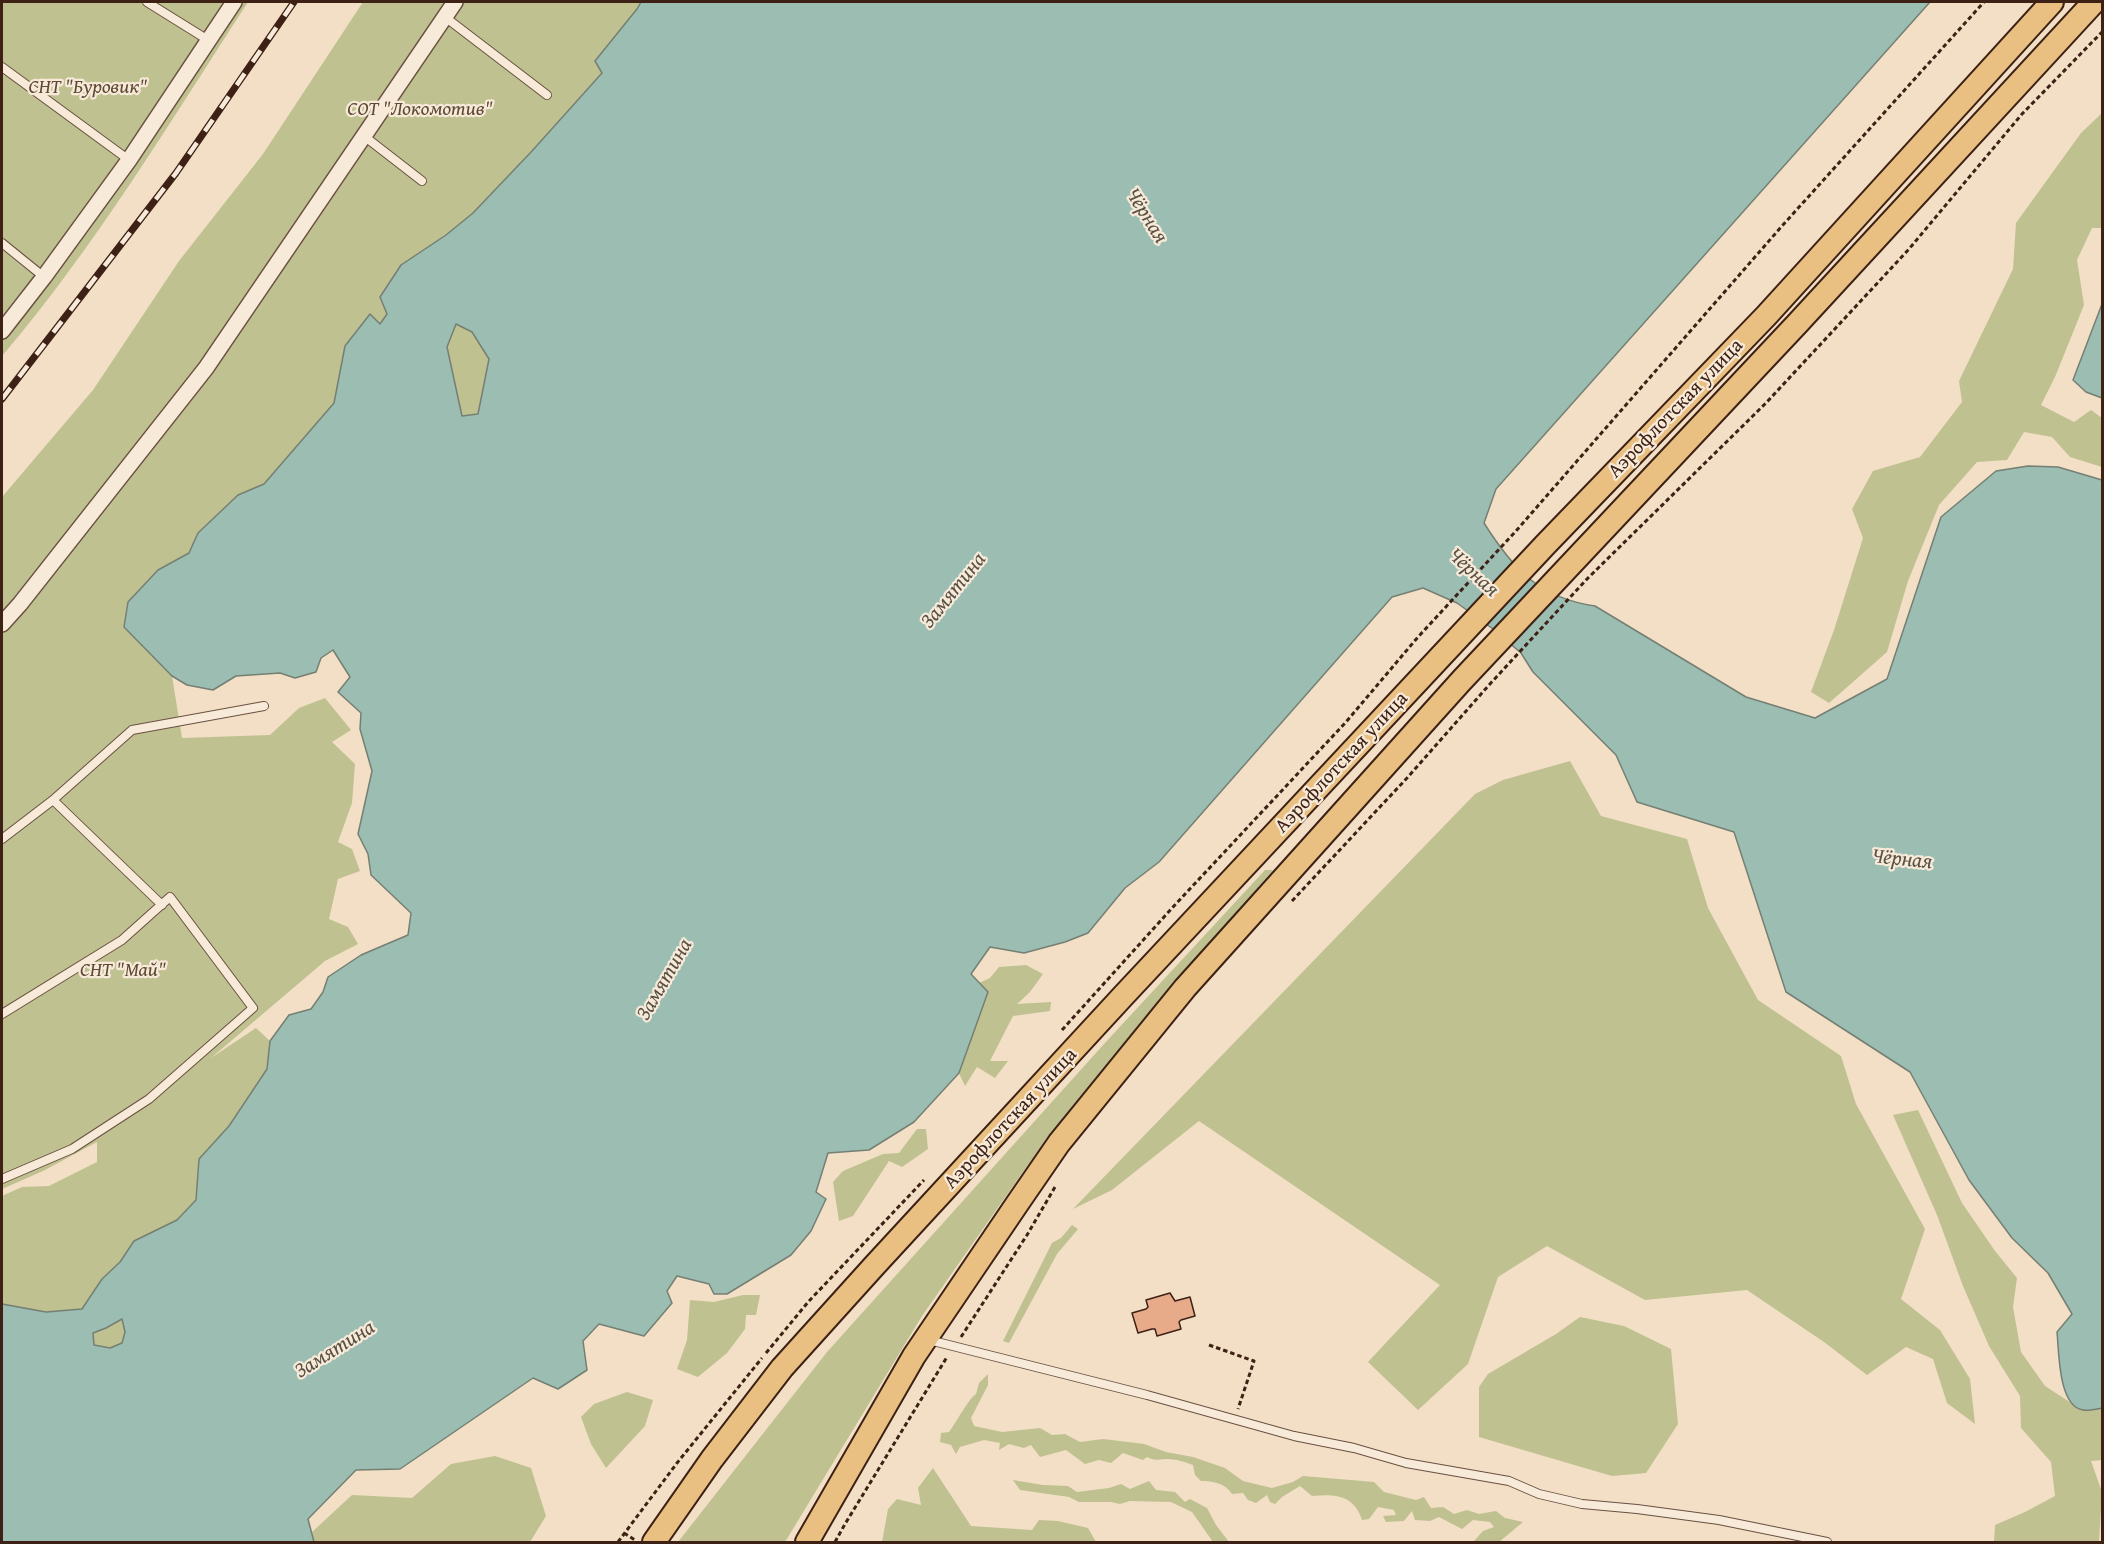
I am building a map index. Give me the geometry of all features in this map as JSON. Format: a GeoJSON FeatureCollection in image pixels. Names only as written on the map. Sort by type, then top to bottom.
{"type":"FeatureCollection","features":[{"type":"Feature","properties":{"kind":"main road","name":"Аэрофлотская улица"},"geometry":{"type":"LineString","coordinates":[[654,1542],[712,1459],[782,1368],[1124,995],[1546,544],[1766,316],[2052,2]]}},
{"type":"Feature","properties":{"kind":"main road","name":"Аэрофлотская улица"},"geometry":{"type":"LineString","coordinates":[[807,1542],[844,1474],[926,1339],[1059,1143],[1192,979],[1462,680],[1579,571],[1796,325],[2094,2]]}},
{"type":"Feature","properties":{"kind":"street"},"geometry":{"type":"LineString","coordinates":[[2,331],[129,160],[234,2]]}},
{"type":"Feature","properties":{"kind":"street"},"geometry":{"type":"LineString","coordinates":[[2,624],[206,368],[455,2]]}},
{"type":"Feature","properties":{"kind":"lane"},"geometry":{"type":"LineString","coordinates":[[147,2],[208,40]]}},
{"type":"Feature","properties":{"kind":"lane"},"geometry":{"type":"LineString","coordinates":[[445,17],[547,95]]}},
{"type":"Feature","properties":{"kind":"lane"},"geometry":{"type":"LineString","coordinates":[[2,67],[129,160]]}},
{"type":"Feature","properties":{"kind":"lane"},"geometry":{"type":"LineString","coordinates":[[364,136],[422,181]]}},
{"type":"Feature","properties":{"kind":"lane"},"geometry":{"type":"LineString","coordinates":[[2,243],[44,277]]}},
{"type":"Feature","properties":{"kind":"lane"},"geometry":{"type":"LineString","coordinates":[[2,838],[53,800],[132,730],[264,706]]}},
{"type":"Feature","properties":{"kind":"lane"},"geometry":{"type":"LineString","coordinates":[[53,800],[162,904]]}},
{"type":"Feature","properties":{"kind":"lane"},"geometry":{"type":"LineString","coordinates":[[2,1014],[122,940],[170,897],[253,1008],[149,1099],[72,1149],[2,1179]]}},
{"type":"Feature","properties":{"kind":"lane"},"geometry":{"type":"LineString","coordinates":[[926,1339],[1294,1436],[1354,1448],[1406,1463],[1509,1481],[1539,1494],[1582,1504],[1719,1520],[1827,1542]]}},
{"type":"Feature","properties":{"kind":"path"},"geometry":{"type":"LineString","coordinates":[[1418,637],[1516,531],[1782,226],[1984,2]]}},
{"type":"Feature","properties":{"kind":"path"},"geometry":{"type":"LineString","coordinates":[[1285,909],[1407,778],[1489,685],[1579,571],[1766,403],[1909,249],[2022,114],[2103,32]]}},
{"type":"Feature","properties":{"kind":"path"},"geometry":{"type":"LineString","coordinates":[[835,1542],[954,1346],[1027,1235],[1060,1178]]}},
{"type":"Feature","properties":{"kind":"path"},"geometry":{"type":"LineString","coordinates":[[1209,1345],[1254,1361],[1235,1420]]}},
{"type":"Feature","properties":{"kind":"path"},"geometry":{"type":"LineString","coordinates":[[624,1533],[638,1542]]}},
{"type":"Feature","properties":{"kind":"green space","name":"СНТ \"Буровик\""},"geometry":{"type":"Polygon","coordinates":[[[2,2],[248,2],[100,228],[69,272],[2,356],[2,2]]]}},
{"type":"Feature","properties":{"kind":"green space"},"geometry":{"type":"Polygon","coordinates":[[[363,2],[641,2],[602,73],[473,213],[446,235],[381,297],[388,313],[380,324],[370,314],[345,346],[334,403],[264,484],[238,495],[198,533],[189,553],[158,570],[124,627],[172,676],[182,738],[270,735],[299,708],[325,698],[351,730],[332,742],[355,764],[352,803],[338,842],[352,849],[360,871],[338,879],[329,919],[348,927],[358,944],[325,961],[211,1058],[256,1028],[270,1041],[267,1069],[229,1126],[199,1159],[196,1200],[177,1220],[134,1241],[120,1262],[102,1279],[82,1309],[46,1312],[5,1306],[2,1304],[2,1196],[22,1187],[49,1186],[97,1162],[97,1142],[43,1171],[2,1189],[2,497],[93,390],[179,261],[263,154],[363,2]]]}},
{"type":"Feature","properties":{"kind":"green space"},"geometry":{"type":"Polygon","coordinates":[[[2102,113],[2102,228],[2092,228],[2077,260],[2084,305],[2055,377],[2041,405],[2074,422],[2091,410],[2102,418],[2102,467],[2070,457],[2052,437],[2024,432],[2007,460],[1977,462],[1939,505],[1908,581],[1887,652],[1829,703],[1811,692],[1834,630],[1863,538],[1852,509],[1873,471],[1920,457],[1962,402],[1959,381],[2013,269],[2016,223],[2081,133],[2102,113]]]}},
{"type":"Feature","properties":{"kind":"green space"},"geometry":{"type":"Polygon","coordinates":[[[456,323],[472,332],[489,359],[478,415],[462,416],[447,347],[456,323]]]}},
{"type":"Feature","properties":{"kind":"green space"},"geometry":{"type":"Polygon","coordinates":[[[1570,761],[1601,816],[1687,839],[1708,908],[1758,1000],[1841,1056],[1856,1104],[1925,1229],[1901,1299],[1940,1330],[1970,1379],[1975,1424],[1947,1403],[1933,1359],[1906,1347],[1867,1375],[1824,1342],[1747,1290],[1645,1300],[1547,1246],[1498,1277],[1468,1364],[1418,1410],[1368,1362],[1440,1285],[1199,1121],[1112,1190],[1073,1209],[1475,794],[1503,780],[1570,761]]]}},
{"type":"Feature","properties":{"kind":"green space"},"geometry":{"type":"Polygon","coordinates":[[[1265,870],[1273,870],[1114,1056],[1027,1166],[922,1316],[785,1542],[678,1542],[827,1352],[1104,1044],[1265,870]]]}},
{"type":"Feature","properties":{"kind":"green space"},"geometry":{"type":"Polygon","coordinates":[[[1026,965],[1043,974],[1030,992],[1017,1004],[1051,1002],[1050,1011],[1013,1016],[990,1061],[1008,1061],[995,1078],[977,1067],[965,1086],[959,1073],[988,992],[979,983],[990,978],[999,967],[1026,965]]]}},
{"type":"Feature","properties":{"kind":"green space"},"geometry":{"type":"Polygon","coordinates":[[[1918,1110],[1962,1203],[2017,1278],[2013,1307],[2021,1352],[2045,1386],[2082,1410],[2102,1408],[2102,1460],[2091,1461],[2102,1492],[2099,1542],[1994,1542],[1995,1525],[2055,1496],[2051,1462],[2021,1428],[2020,1396],[1989,1346],[1963,1286],[1937,1215],[1893,1115],[1918,1110]]]}},
{"type":"Feature","properties":{"kind":"green space"},"geometry":{"type":"Polygon","coordinates":[[[917,1129],[926,1129],[928,1149],[902,1167],[889,1161],[853,1216],[839,1221],[833,1182],[843,1171],[883,1154],[899,1153],[917,1129]]]}},
{"type":"Feature","properties":{"kind":"green space"},"geometry":{"type":"Polygon","coordinates":[[[1072,1225],[1078,1229],[1057,1254],[1009,1343],[1003,1341],[1052,1243],[1061,1238],[1072,1225]]]}},
{"type":"Feature","properties":{"kind":"green space"},"geometry":{"type":"Polygon","coordinates":[[[743,1295],[760,1295],[756,1315],[746,1315],[745,1329],[727,1353],[698,1377],[677,1369],[687,1340],[690,1300],[714,1302],[743,1295]]]}},
{"type":"Feature","properties":{"kind":"green space"},"geometry":{"type":"Polygon","coordinates":[[[1580,1317],[1624,1326],[1671,1349],[1678,1424],[1646,1473],[1612,1476],[1479,1437],[1479,1387],[1488,1374],[1556,1334],[1580,1317]]]}},
{"type":"Feature","properties":{"kind":"green space"},"geometry":{"type":"Polygon","coordinates":[[[122,1319],[125,1332],[122,1343],[110,1348],[94,1345],[93,1333],[122,1319]]]}},
{"type":"Feature","properties":{"kind":"green space"},"geometry":{"type":"Polygon","coordinates":[[[988,1374],[988,1385],[971,1418],[974,1426],[1002,1432],[1040,1428],[1052,1435],[1065,1434],[1080,1442],[1103,1439],[1144,1444],[1225,1468],[1243,1481],[1272,1488],[1293,1482],[1303,1476],[1374,1482],[1384,1492],[1416,1500],[1424,1497],[1431,1508],[1443,1507],[1454,1514],[1467,1510],[1479,1514],[1496,1511],[1505,1518],[1523,1522],[1499,1542],[1473,1542],[1483,1531],[1494,1527],[1490,1522],[1473,1520],[1462,1529],[1439,1517],[1430,1521],[1415,1520],[1412,1511],[1404,1521],[1386,1522],[1383,1516],[1396,1515],[1394,1510],[1378,1507],[1369,1519],[1362,1520],[1354,1505],[1349,1501],[1336,1496],[1312,1496],[1300,1486],[1275,1504],[1270,1502],[1267,1495],[1256,1503],[1248,1500],[1243,1493],[1232,1494],[1218,1483],[1201,1481],[1195,1475],[1193,1465],[1174,1460],[1156,1460],[1147,1457],[1143,1460],[1123,1453],[1111,1463],[1099,1460],[1085,1464],[1066,1450],[1040,1457],[1031,1445],[1024,1448],[1009,1444],[999,1450],[1000,1443],[984,1440],[960,1447],[956,1454],[951,1445],[940,1442],[941,1433],[949,1432],[976,1394],[979,1383],[988,1374]]]}},
{"type":"Feature","properties":{"kind":"green space"},"geometry":{"type":"Polygon","coordinates":[[[627,1392],[653,1400],[645,1426],[606,1468],[591,1444],[581,1417],[594,1404],[627,1392]]]}},
{"type":"Feature","properties":{"kind":"green space"},"geometry":{"type":"Polygon","coordinates":[[[495,1456],[531,1468],[546,1516],[530,1542],[314,1542],[312,1532],[352,1495],[412,1498],[451,1464],[495,1456]]]}},
{"type":"Feature","properties":{"kind":"green space"},"geometry":{"type":"Polygon","coordinates":[[[933,1468],[971,1526],[1032,1530],[1039,1520],[1058,1521],[1088,1528],[1096,1542],[882,1542],[888,1509],[897,1499],[921,1505],[918,1488],[933,1468]]]}},
{"type":"Feature","properties":{"kind":"green space"},"geometry":{"type":"Polygon","coordinates":[[[1013,1480],[1068,1486],[1077,1492],[1121,1484],[1130,1489],[1149,1481],[1156,1490],[1175,1492],[1185,1502],[1190,1499],[1207,1508],[1229,1542],[1213,1542],[1192,1512],[1171,1502],[1130,1501],[1120,1504],[1079,1502],[1069,1497],[1020,1490],[1013,1480]]]}},
{"type":"Feature","properties":{"kind":"water"},"geometry":{"type":"Polygon","coordinates":[[[641,2],[1930,2],[1496,489],[1484,523],[1517,567],[1543,588],[1575,602],[1595,606],[1746,697],[1815,718],[1887,679],[1941,517],[1996,471],[2028,466],[2058,467],[2102,480],[2102,1408],[2083,1410],[2069,1399],[2061,1377],[2057,1332],[2072,1314],[2048,1273],[2012,1238],[1969,1180],[1910,1072],[1786,992],[1734,832],[1637,802],[1616,755],[1533,672],[1521,653],[1457,603],[1423,588],[1392,597],[1159,862],[1125,888],[1088,933],[1024,953],[990,947],[971,974],[988,992],[959,1073],[914,1122],[869,1150],[828,1153],[816,1192],[826,1199],[811,1231],[791,1255],[727,1294],[714,1294],[709,1284],[677,1276],[667,1291],[672,1303],[644,1336],[599,1324],[583,1341],[587,1370],[558,1389],[533,1378],[400,1469],[356,1470],[308,1519],[314,1542],[2,1542],[2,1304],[46,1312],[82,1309],[102,1279],[120,1262],[134,1241],[177,1220],[196,1200],[199,1159],[229,1126],[267,1069],[270,1041],[289,1015],[311,1009],[323,992],[328,977],[361,955],[408,935],[411,913],[371,875],[368,854],[358,834],[372,771],[360,729],[361,713],[338,692],[350,677],[333,650],[321,658],[316,672],[295,678],[280,673],[236,676],[213,690],[187,685],[172,676],[124,627],[128,602],[158,570],[189,553],[198,533],[238,495],[264,484],[334,403],[345,346],[370,314],[380,324],[387,314],[380,297],[401,265],[446,235],[473,213],[532,151],[602,73],[595,61],[641,2]],[[456,324],[447,347],[462,416],[478,414],[489,359],[472,332],[456,324]],[[122,1319],[93,1333],[94,1345],[110,1348],[122,1343],[125,1332],[122,1319]]]}},
{"type":"Feature","properties":{"kind":"water"},"geometry":{"type":"Polygon","coordinates":[[[2102,304],[2102,398],[2086,392],[2073,380],[2102,304]]]}},
{"type":"Feature","properties":{"kind":"building"},"geometry":{"type":"Polygon","coordinates":[[[1170,1293],[1175,1301],[1190,1297],[1195,1316],[1181,1320],[1179,1322],[1181,1329],[1157,1336],[1155,1329],[1138,1333],[1132,1313],[1146,1309],[1148,1307],[1146,1300],[1170,1293]]]}},
{"type":"Feature","properties":{"kind":"railway"},"geometry":{"type":"LineString","coordinates":[[2,399],[176,173],[294,2]]}},
{"type":"Feature","properties":{"kind":"park label","name":"СОТ \"Локомотив\""},"geometry":{"type":"Point","coordinates":[420,110]}},
{"type":"Feature","properties":{"kind":"park label","name":"СНТ \"Май\""},"geometry":{"type":"Point","coordinates":[123,971]}},
{"type":"Feature","properties":{"kind":"water label","name":"Чёрная"},"geometry":{"type":"Point","coordinates":[1146,216]}},
{"type":"Feature","properties":{"kind":"water label","name":"Чёрная"},"geometry":{"type":"Point","coordinates":[1473,573]}},
{"type":"Feature","properties":{"kind":"water label","name":"Замятина"},"geometry":{"type":"Point","coordinates":[954,591]}},
{"type":"Feature","properties":{"kind":"water label","name":"Чёрная"},"geometry":{"type":"Point","coordinates":[1902,860]}},
{"type":"Feature","properties":{"kind":"water label","name":"Замятина"},"geometry":{"type":"Point","coordinates":[665,980]}},
{"type":"Feature","properties":{"kind":"water label","name":"Замятина"},"geometry":{"type":"Point","coordinates":[335,1350]}}]}
